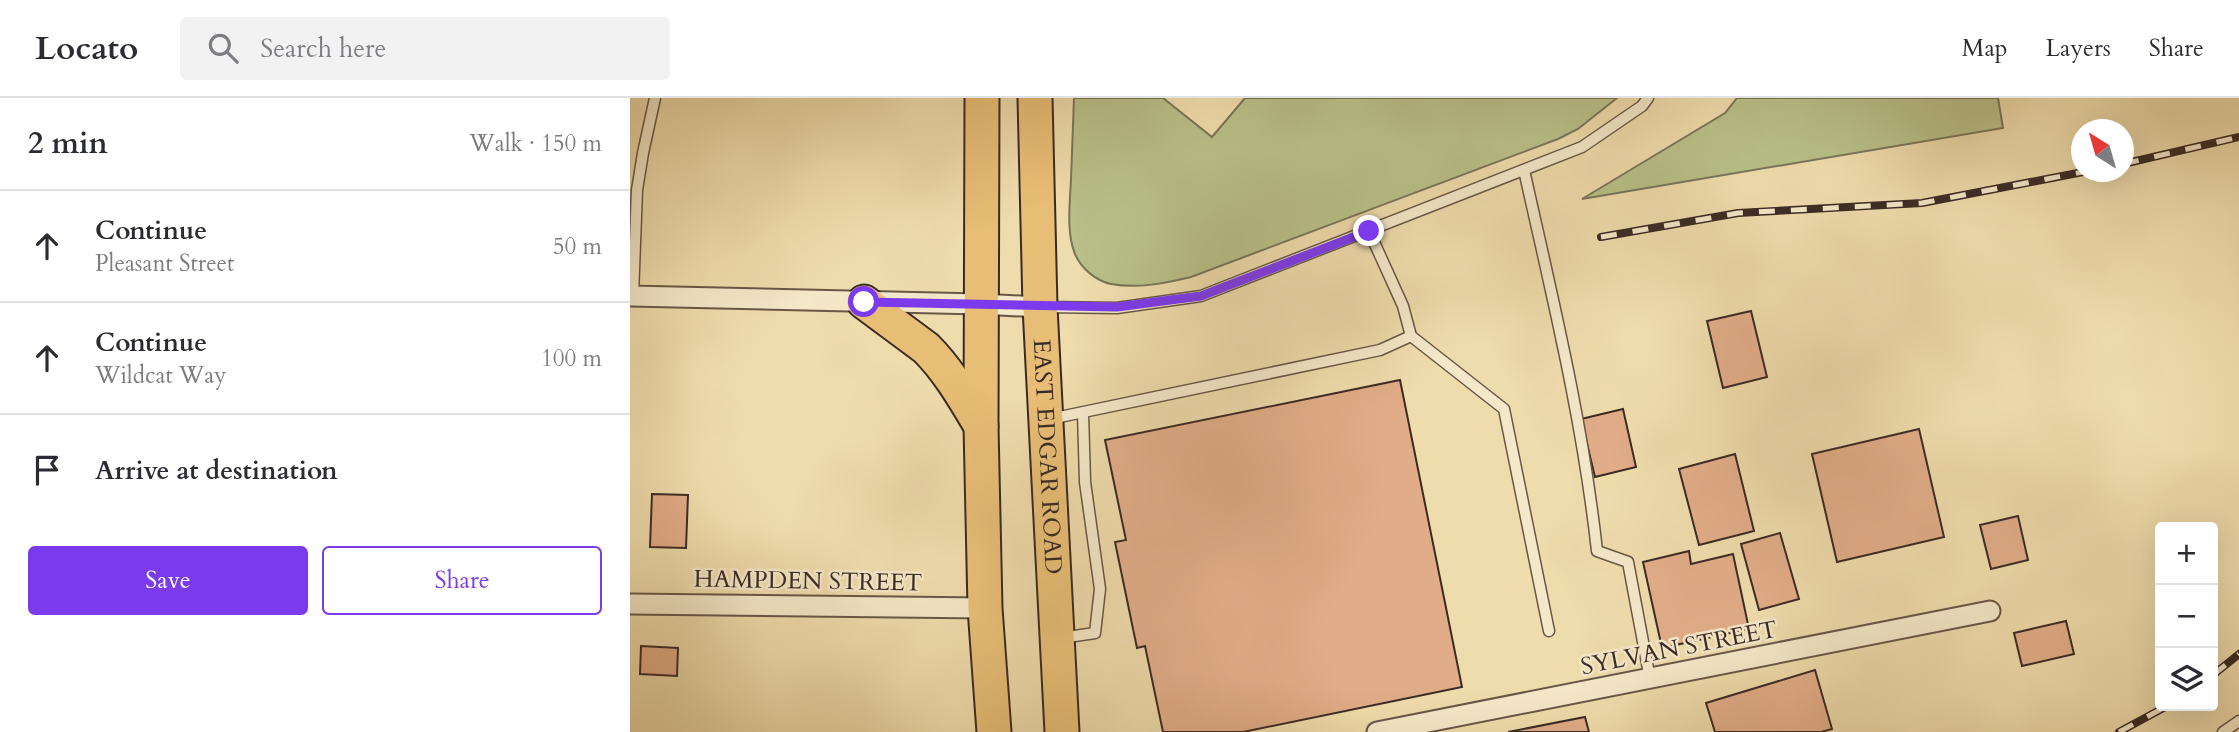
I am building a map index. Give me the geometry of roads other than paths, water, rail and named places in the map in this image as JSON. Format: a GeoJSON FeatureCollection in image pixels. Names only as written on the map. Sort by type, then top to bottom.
{"type":"FeatureCollection","features":[{"type":"Feature","properties":{"kind":"highway"},"geometry":{"type":"LineString","coordinates":[[982,98],[981,426],[985,608],[994,732]]}},
{"type":"Feature","properties":{"kind":"highway","name":"EAST EDGAR ROAD"},"geometry":{"type":"LineString","coordinates":[[1035,98],[1040,307],[1062,732]]}},
{"type":"Feature","properties":{"kind":"highway"},"geometry":{"type":"LineString","coordinates":[[864,302],[934,356],[957,385],[981,426]]}},
{"type":"Feature","properties":{"kind":"street"},"geometry":{"type":"LineString","coordinates":[[631,296],[1040,307]]}},
{"type":"Feature","properties":{"kind":"street","name":"HAMPDEN STREET"},"geometry":{"type":"LineString","coordinates":[[630,604],[985,608]]}},
{"type":"Feature","properties":{"kind":"street","name":"SYLVAN STREET"},"geometry":{"type":"LineString","coordinates":[[1377,732],[1990,611]]}},
{"type":"Feature","properties":{"kind":"lane"},"geometry":{"type":"LineString","coordinates":[[631,296],[637,190],[655,98]]}},
{"type":"Feature","properties":{"kind":"lane"},"geometry":{"type":"LineString","coordinates":[[1040,307],[1117,307],[1201,296],[1582,147],[1642,106],[1648,98]]}},
{"type":"Feature","properties":{"kind":"lane"},"geometry":{"type":"LineString","coordinates":[[1524,170],[1561,332],[1594,518],[1597,551],[1628,562],[1650,679]]}},
{"type":"Feature","properties":{"kind":"lane"},"geometry":{"type":"LineString","coordinates":[[1369,231],[1403,306],[1411,335],[1504,410],[1549,631]]}},
{"type":"Feature","properties":{"kind":"lane"},"geometry":{"type":"LineString","coordinates":[[1046,419],[1380,350],[1411,335]]}},
{"type":"Feature","properties":{"kind":"lane"},"geometry":{"type":"LineString","coordinates":[[1057,639],[1095,633],[1100,589],[1084,482],[1083,413]]}},
{"type":"Feature","properties":{"kind":"lane"},"geometry":{"type":"LineString","coordinates":[[2223,732],[2239,722]]}},
{"type":"Feature","properties":{"kind":"railway"},"geometry":{"type":"LineString","coordinates":[[2134,161],[2239,137]]}},
{"type":"Feature","properties":{"kind":"railway"},"geometry":{"type":"LineString","coordinates":[[1601,237],[1738,213],[1922,203],[2071,174]]}},
{"type":"Feature","properties":{"kind":"railway"},"geometry":{"type":"LineString","coordinates":[[2218,671],[2239,654]]}},
{"type":"Feature","properties":{"kind":"railway"},"geometry":{"type":"LineString","coordinates":[[2119,732],[2158,711]]}}]}
